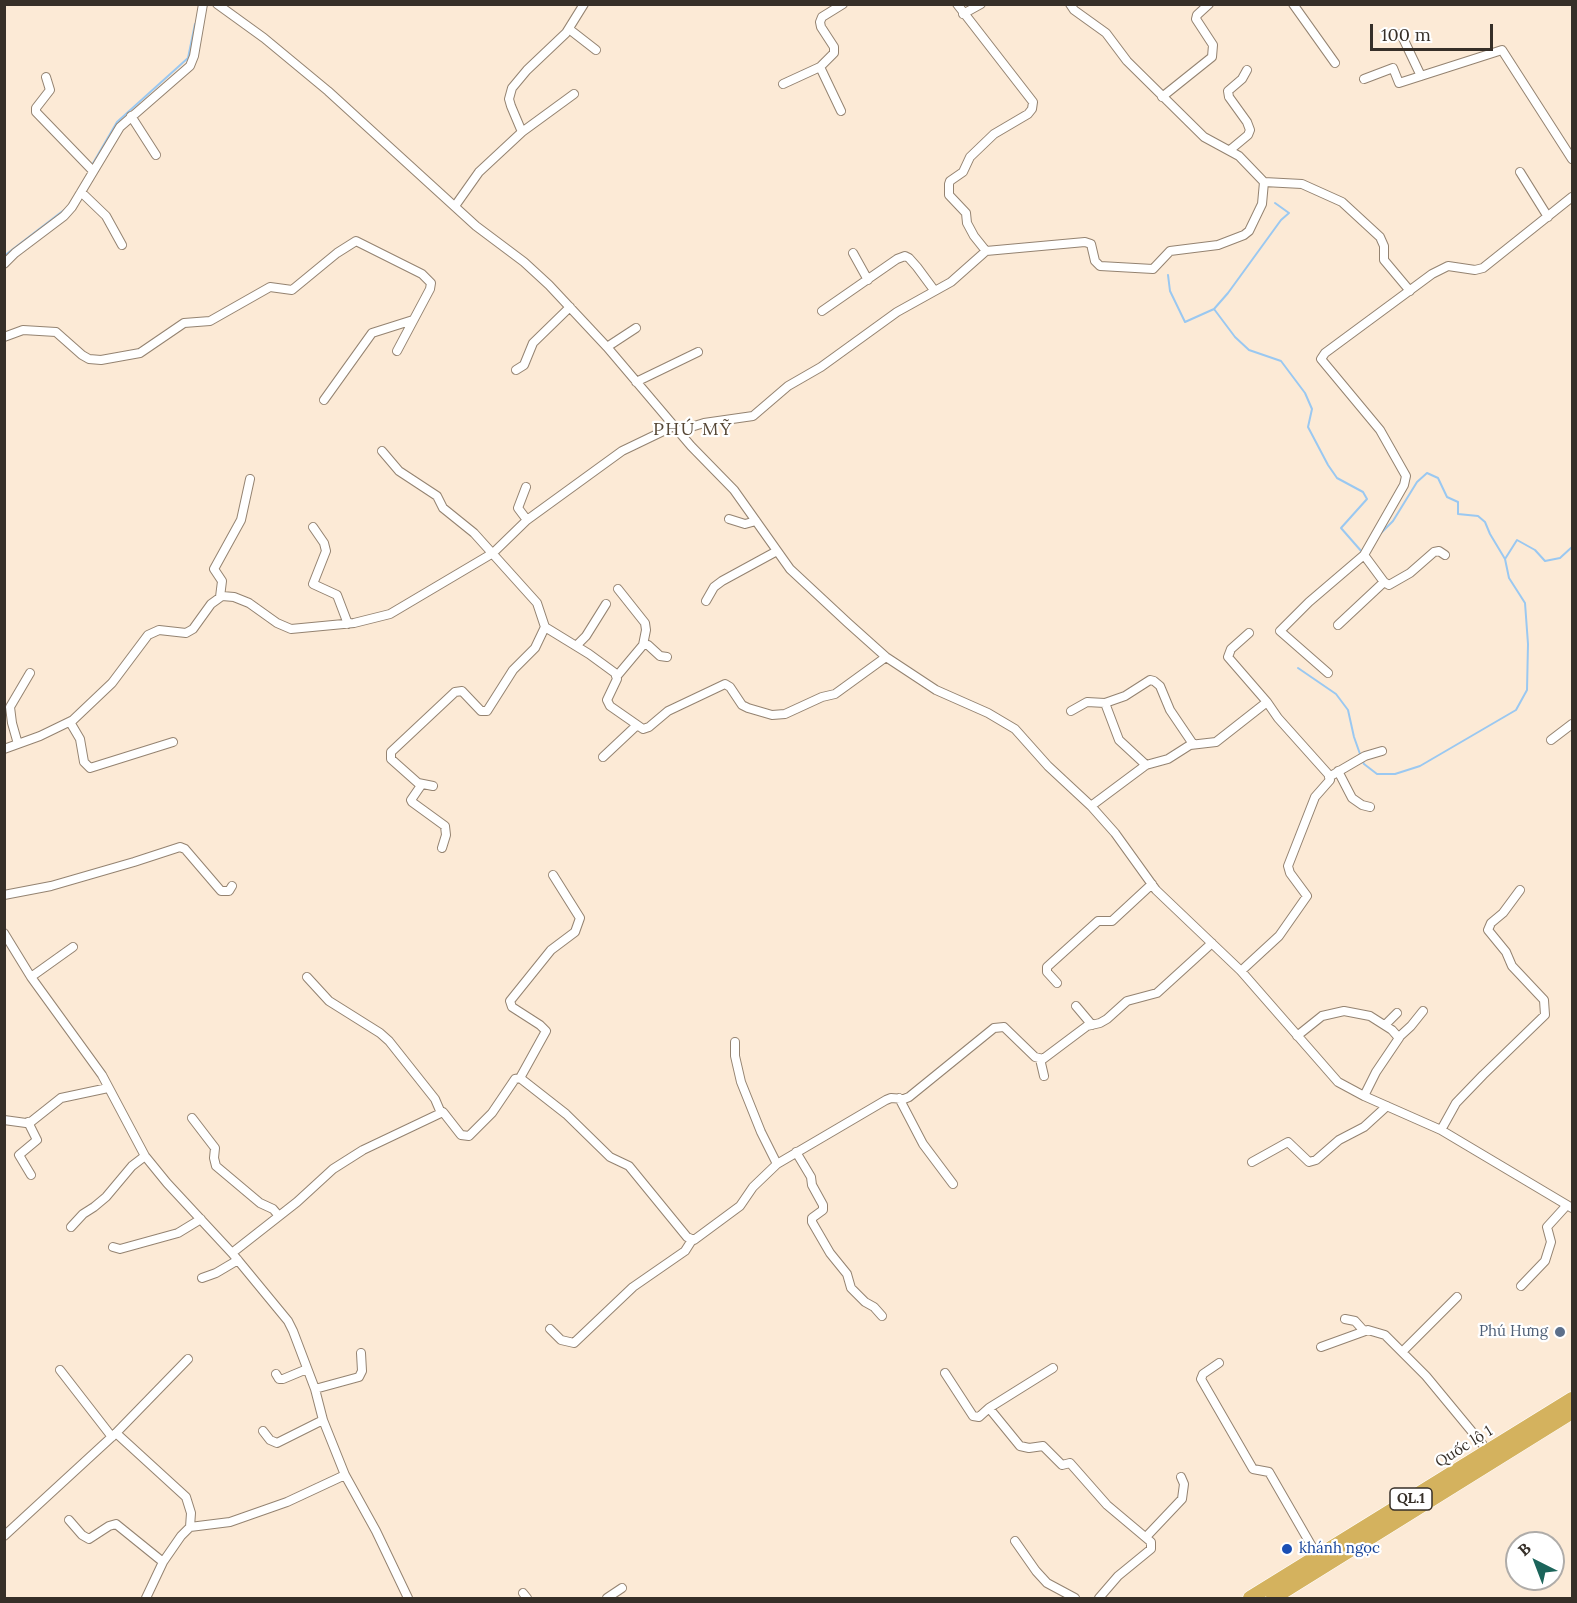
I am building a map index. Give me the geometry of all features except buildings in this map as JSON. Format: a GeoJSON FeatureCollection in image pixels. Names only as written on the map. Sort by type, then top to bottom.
{"type":"FeatureCollection","features":[{"type":"Feature","properties":{"kind":"highway","name":"Quốc lộ 1"},"geometry":{"type":"LineString","coordinates":[[1273,1599],[1323,1560],[1488,1451],[1572,1399]]}},
{"type":"Feature","properties":{"kind":"highway","name":"Quốc lộ 1"},"geometry":{"type":"LineString","coordinates":[[1250,1599],[1323,1560],[1572,1412]]}},
{"type":"Feature","properties":{"kind":"highway"},"geometry":{"type":"LineString","coordinates":[[1287,1599],[1323,1560]]}},
{"type":"Feature","properties":{"kind":"street"},"geometry":{"type":"LineString","coordinates":[[4,264],[64,216],[81,192],[89,168],[120,127],[190,66],[194,56],[203,4]]}},
{"type":"Feature","properties":{"kind":"street"},"geometry":{"type":"LineString","coordinates":[[217,4],[264,38],[328,91],[481,230],[529,266],[570,306],[676,428],[734,490],[796,575],[886,657],[936,690],[1010,725],[1048,766],[1092,806],[1115,833],[1152,885],[1241,971],[1338,1082],[1441,1130],[1570,1207],[1547,1227],[1551,1242],[1545,1261],[1521,1286]]}},
{"type":"Feature","properties":{"kind":"street"},"geometry":{"type":"LineString","coordinates":[[522,132],[509,99],[512,88],[568,28],[584,4]]}},
{"type":"Feature","properties":{"kind":"street"},"geometry":{"type":"LineString","coordinates":[[783,84],[820,68],[832,57],[834,50],[821,27],[820,18],[843,4]]}},
{"type":"Feature","properties":{"kind":"street"},"geometry":{"type":"LineString","coordinates":[[957,4],[1034,102],[1028,114],[994,134],[970,157],[963,172],[949,184],[949,195],[966,213],[974,236],[986,251]]}},
{"type":"Feature","properties":{"kind":"street"},"geometry":{"type":"LineString","coordinates":[[963,14],[981,4]]}},
{"type":"Feature","properties":{"kind":"street"},"geometry":{"type":"LineString","coordinates":[[1071,4],[1074,10],[1106,33],[1127,61],[1204,137],[1239,156],[1264,182],[1302,184],[1342,202],[1380,237],[1384,246],[1384,260],[1410,291]]}},
{"type":"Feature","properties":{"kind":"street"},"geometry":{"type":"LineString","coordinates":[[1162,96],[1212,57],[1213,45],[1196,19],[1197,15],[1209,4]]}},
{"type":"Feature","properties":{"kind":"street"},"geometry":{"type":"LineString","coordinates":[[1293,4],[1335,63]]}},
{"type":"Feature","properties":{"kind":"street"},"geometry":{"type":"LineString","coordinates":[[568,28],[596,50]]}},
{"type":"Feature","properties":{"kind":"street"},"geometry":{"type":"LineString","coordinates":[[1401,34],[1421,76]]}},
{"type":"Feature","properties":{"kind":"street"},"geometry":{"type":"LineString","coordinates":[[1364,79],[1393,68],[1399,83],[1502,50],[1572,159]]}},
{"type":"Feature","properties":{"kind":"street"},"geometry":{"type":"LineString","coordinates":[[820,68],[841,111]]}},
{"type":"Feature","properties":{"kind":"street"},"geometry":{"type":"LineString","coordinates":[[1230,150],[1248,135],[1250,130],[1229,97],[1228,91],[1242,79],[1247,70]]}},
{"type":"Feature","properties":{"kind":"street"},"geometry":{"type":"LineString","coordinates":[[46,77],[50,90],[36,108],[36,112],[89,168]]}},
{"type":"Feature","properties":{"kind":"street"},"geometry":{"type":"LineString","coordinates":[[455,206],[479,172],[522,132],[574,94]]}},
{"type":"Feature","properties":{"kind":"street"},"geometry":{"type":"LineString","coordinates":[[131,116],[156,154]]}},
{"type":"Feature","properties":{"kind":"street"},"geometry":{"type":"LineString","coordinates":[[1520,172],[1548,217]]}},
{"type":"Feature","properties":{"kind":"street"},"geometry":{"type":"LineString","coordinates":[[4,749],[70,722],[106,690],[148,635],[159,630],[186,633],[193,629],[211,604],[220,597],[234,597],[249,603],[277,623],[291,628],[348,624],[390,614],[493,553],[527,520],[622,451],[676,428],[753,416],[788,386],[821,367],[897,312],[951,282],[986,251],[1085,242],[1091,244],[1095,261],[1100,266],[1153,269],[1170,251],[1218,245],[1244,235],[1249,231],[1262,204],[1264,182]]}},
{"type":"Feature","properties":{"kind":"street"},"geometry":{"type":"LineString","coordinates":[[81,192],[106,216],[122,245]]}},
{"type":"Feature","properties":{"kind":"street"},"geometry":{"type":"LineString","coordinates":[[1328,673],[1280,631],[1309,602],[1364,555],[1399,495],[1406,476],[1380,430],[1324,364],[1322,359],[1325,353],[1444,267],[1475,270],[1483,268],[1572,197]]}},
{"type":"Feature","properties":{"kind":"street"},"geometry":{"type":"LineString","coordinates":[[4,337],[23,330],[56,332],[85,357],[101,360],[140,353],[184,323],[210,321],[270,287],[292,290],[337,253],[356,241],[422,274],[429,281],[430,289],[397,351]]}},
{"type":"Feature","properties":{"kind":"street"},"geometry":{"type":"LineString","coordinates":[[853,253],[868,280]]}},
{"type":"Feature","properties":{"kind":"street"},"geometry":{"type":"LineString","coordinates":[[822,311],[904,256],[917,267],[934,290]]}},
{"type":"Feature","properties":{"kind":"street"},"geometry":{"type":"LineString","coordinates":[[516,370],[524,365],[534,343],[570,306]]}},
{"type":"Feature","properties":{"kind":"street"},"geometry":{"type":"LineString","coordinates":[[324,400],[372,333],[413,320]]}},
{"type":"Feature","properties":{"kind":"street"},"geometry":{"type":"LineString","coordinates":[[607,347],[636,328]]}},
{"type":"Feature","properties":{"kind":"street"},"geometry":{"type":"LineString","coordinates":[[636,382],[698,352]]}},
{"type":"Feature","properties":{"kind":"street"},"geometry":{"type":"LineString","coordinates":[[382,451],[399,471],[437,496],[443,508],[465,524],[493,553],[537,603],[545,627],[617,676]]}},
{"type":"Feature","properties":{"kind":"street"},"geometry":{"type":"LineString","coordinates":[[220,597],[222,581],[214,569],[241,520],[250,479]]}},
{"type":"Feature","properties":{"kind":"street"},"geometry":{"type":"LineString","coordinates":[[526,487],[518,508],[527,520]]}},
{"type":"Feature","properties":{"kind":"street"},"geometry":{"type":"LineString","coordinates":[[729,519],[745,524],[756,521]]}},
{"type":"Feature","properties":{"kind":"street"},"geometry":{"type":"LineString","coordinates":[[313,526],[324,543],[326,551],[313,584],[337,595],[348,624]]}},
{"type":"Feature","properties":{"kind":"street"},"geometry":{"type":"LineString","coordinates":[[705,601],[722,581],[777,551]]}},
{"type":"Feature","properties":{"kind":"street"},"geometry":{"type":"LineString","coordinates":[[1364,555],[1384,582],[1389,585],[1410,573],[1434,552],[1439,551],[1445,555]]}},
{"type":"Feature","properties":{"kind":"street"},"geometry":{"type":"LineString","coordinates":[[1338,626],[1384,582]]}},
{"type":"Feature","properties":{"kind":"street"},"geometry":{"type":"LineString","coordinates":[[618,588],[645,623],[646,630],[643,645],[617,676],[607,700],[610,706],[636,726],[646,728],[668,711],[725,684],[730,687],[742,705],[748,708],[772,715],[785,714],[822,697],[835,694],[886,657]]}},
{"type":"Feature","properties":{"kind":"street"},"geometry":{"type":"LineString","coordinates":[[576,646],[586,636],[606,604]]}},
{"type":"Feature","properties":{"kind":"street"},"geometry":{"type":"LineString","coordinates":[[433,786],[422,784],[391,759],[392,752],[455,692],[462,691],[481,711],[487,711],[513,670],[535,648],[545,627]]}},
{"type":"Feature","properties":{"kind":"street"},"geometry":{"type":"LineString","coordinates":[[1249,633],[1231,650],[1228,657],[1329,777]]}},
{"type":"Feature","properties":{"kind":"street"},"geometry":{"type":"LineString","coordinates":[[643,645],[648,645],[660,656],[667,657]]}},
{"type":"Feature","properties":{"kind":"street"},"geometry":{"type":"LineString","coordinates":[[18,744],[10,707],[30,673]]}},
{"type":"Feature","properties":{"kind":"street"},"geometry":{"type":"LineString","coordinates":[[1071,711],[1087,702],[1105,704],[1125,696],[1150,680],[1154,681],[1160,686],[1170,710],[1193,744]]}},
{"type":"Feature","properties":{"kind":"street"},"geometry":{"type":"LineString","coordinates":[[1092,806],[1146,765],[1168,759],[1193,744],[1216,742],[1267,702]]}},
{"type":"Feature","properties":{"kind":"street"},"geometry":{"type":"LineString","coordinates":[[1105,704],[1119,740],[1146,765]]}},
{"type":"Feature","properties":{"kind":"street"},"geometry":{"type":"LineString","coordinates":[[70,722],[80,739],[84,762],[90,768],[173,742]]}},
{"type":"Feature","properties":{"kind":"street"},"geometry":{"type":"LineString","coordinates":[[1551,740],[1572,724]]}},
{"type":"Feature","properties":{"kind":"street"},"geometry":{"type":"LineString","coordinates":[[603,757],[636,726]]}},
{"type":"Feature","properties":{"kind":"street"},"geometry":{"type":"LineString","coordinates":[[1241,971],[1279,936],[1307,896],[1290,873],[1288,866],[1315,797],[1328,783],[1329,777],[1365,756],[1382,751]]}},
{"type":"Feature","properties":{"kind":"street"},"geometry":{"type":"LineString","coordinates":[[1338,771],[1352,798],[1370,807]]}},
{"type":"Feature","properties":{"kind":"street"},"geometry":{"type":"LineString","coordinates":[[422,784],[412,795],[412,802],[445,826],[446,835],[442,848]]}},
{"type":"Feature","properties":{"kind":"street"},"geometry":{"type":"LineString","coordinates":[[4,895],[51,886],[180,847],[185,849],[221,891],[227,892],[232,886]]}},
{"type":"Feature","properties":{"kind":"street"},"geometry":{"type":"LineString","coordinates":[[307,977],[328,1001],[380,1033],[435,1098],[441,1113],[447,1116],[461,1135],[470,1136],[492,1113],[515,1079],[520,1078],[546,1031],[512,1007],[510,1001],[551,950],[575,932],[580,918],[553,874]]}},
{"type":"Feature","properties":{"kind":"street"},"geometry":{"type":"LineString","coordinates":[[1057,983],[1047,972],[1047,967],[1098,921],[1112,921],[1152,885]]}},
{"type":"Feature","properties":{"kind":"street"},"geometry":{"type":"LineString","coordinates":[[1441,1130],[1456,1103],[1545,1015],[1544,1000],[1512,966],[1506,952],[1488,930],[1491,923],[1503,913],[1520,890]]}},
{"type":"Feature","properties":{"kind":"street"},"geometry":{"type":"LineString","coordinates":[[4,933],[31,977],[102,1075],[146,1156],[167,1183],[235,1256],[288,1321],[345,1475],[373,1525],[408,1599]]}},
{"type":"Feature","properties":{"kind":"street"},"geometry":{"type":"LineString","coordinates":[[1040,1059],[1047,1057],[1087,1026],[1107,1019],[1130,999],[1157,993],[1212,943]]}},
{"type":"Feature","properties":{"kind":"street"},"geometry":{"type":"LineString","coordinates":[[31,977],[73,947]]}},
{"type":"Feature","properties":{"kind":"street"},"geometry":{"type":"LineString","coordinates":[[1076,1006],[1092,1025]]}},
{"type":"Feature","properties":{"kind":"street"},"geometry":{"type":"LineString","coordinates":[[1297,1036],[1322,1016],[1344,1011],[1370,1016],[1399,1036]]}},
{"type":"Feature","properties":{"kind":"street"},"geometry":{"type":"LineString","coordinates":[[1364,1096],[1399,1036],[1423,1011]]}},
{"type":"Feature","properties":{"kind":"street"},"geometry":{"type":"LineString","coordinates":[[1384,1025],[1397,1013]]}},
{"type":"Feature","properties":{"kind":"street"},"geometry":{"type":"LineString","coordinates":[[550,1329],[561,1340],[574,1343],[633,1287],[685,1251],[692,1240],[740,1206],[753,1187],[777,1164],[886,1100],[906,1098],[915,1093],[994,1028],[1004,1027],[1040,1059],[1044,1076]]}},
{"type":"Feature","properties":{"kind":"street"},"geometry":{"type":"LineString","coordinates":[[735,1042],[735,1056],[741,1082],[777,1164]]}},
{"type":"Feature","properties":{"kind":"street"},"geometry":{"type":"LineString","coordinates":[[520,1078],[566,1114],[610,1157],[629,1166],[687,1238],[692,1240]]}},
{"type":"Feature","properties":{"kind":"street"},"geometry":{"type":"LineString","coordinates":[[4,1120],[28,1122],[61,1098],[108,1088]]}},
{"type":"Feature","properties":{"kind":"street"},"geometry":{"type":"LineString","coordinates":[[899,1098],[923,1144],[953,1184]]}},
{"type":"Feature","properties":{"kind":"street"},"geometry":{"type":"LineString","coordinates":[[1252,1162],[1288,1142],[1309,1162],[1316,1160],[1339,1140],[1364,1126],[1388,1107]]}},
{"type":"Feature","properties":{"kind":"street"},"geometry":{"type":"LineString","coordinates":[[202,1278],[216,1273],[336,1167],[363,1150],[441,1113]]}},
{"type":"Feature","properties":{"kind":"street"},"geometry":{"type":"LineString","coordinates":[[192,1118],[215,1148],[216,1166],[279,1216]]}},
{"type":"Feature","properties":{"kind":"street"},"geometry":{"type":"LineString","coordinates":[[28,1122],[37,1140],[19,1155],[31,1175]]}},
{"type":"Feature","properties":{"kind":"street"},"geometry":{"type":"LineString","coordinates":[[796,1152],[824,1205],[823,1210],[812,1218],[812,1222],[830,1253],[847,1274],[851,1288],[882,1316]]}},
{"type":"Feature","properties":{"kind":"street"},"geometry":{"type":"LineString","coordinates":[[71,1227],[83,1214],[106,1197],[132,1166],[146,1156]]}},
{"type":"Feature","properties":{"kind":"street"},"geometry":{"type":"LineString","coordinates":[[113,1248],[120,1249],[178,1233],[201,1219]]}},
{"type":"Feature","properties":{"kind":"street"},"geometry":{"type":"LineString","coordinates":[[1403,1352],[1457,1298]]}},
{"type":"Feature","properties":{"kind":"street"},"geometry":{"type":"LineString","coordinates":[[1345,1319],[1356,1321],[1364,1332]]}},
{"type":"Feature","properties":{"kind":"street"},"geometry":{"type":"LineString","coordinates":[[1321,1347],[1364,1332],[1381,1332],[1426,1376],[1488,1451]]}},
{"type":"Feature","properties":{"kind":"street"},"geometry":{"type":"LineString","coordinates":[[315,1389],[359,1377],[362,1371],[361,1353]]}},
{"type":"Feature","properties":{"kind":"street"},"geometry":{"type":"LineString","coordinates":[[4,1536],[114,1435],[188,1359]]}},
{"type":"Feature","properties":{"kind":"street"},"geometry":{"type":"LineString","coordinates":[[1219,1363],[1203,1374],[1201,1379],[1253,1469],[1269,1472],[1323,1560]]}},
{"type":"Feature","properties":{"kind":"street"},"geometry":{"type":"LineString","coordinates":[[945,1373],[973,1416],[978,1417],[1053,1368]]}},
{"type":"Feature","properties":{"kind":"street"},"geometry":{"type":"LineString","coordinates":[[276,1374],[279,1379],[283,1379],[307,1369]]}},
{"type":"Feature","properties":{"kind":"street"},"geometry":{"type":"LineString","coordinates":[[60,1370],[114,1435],[186,1497],[191,1513],[190,1527]]}},
{"type":"Feature","properties":{"kind":"street"},"geometry":{"type":"LineString","coordinates":[[989,1408],[1020,1446],[1029,1448],[1043,1446],[1062,1465],[1070,1463],[1107,1505],[1151,1542],[1151,1549],[1118,1576],[1099,1599]]}},
{"type":"Feature","properties":{"kind":"street"},"geometry":{"type":"LineString","coordinates":[[263,1431],[270,1440],[277,1443],[323,1420]]}},
{"type":"Feature","properties":{"kind":"street"},"geometry":{"type":"LineString","coordinates":[[146,1599],[163,1562],[190,1527],[230,1522],[287,1502],[345,1475]]}},
{"type":"Feature","properties":{"kind":"street"},"geometry":{"type":"LineString","coordinates":[[1146,1537],[1182,1499],[1184,1484],[1181,1477]]}},
{"type":"Feature","properties":{"kind":"street"},"geometry":{"type":"LineString","coordinates":[[69,1520],[82,1535],[89,1539],[116,1524],[163,1562]]}},
{"type":"Feature","properties":{"kind":"street"},"geometry":{"type":"LineString","coordinates":[[1016,1541],[1047,1583],[1075,1599]]}},
{"type":"Feature","properties":{"kind":"street"},"geometry":{"type":"LineString","coordinates":[[607,1599],[622,1588]]}},
{"type":"Feature","properties":{"kind":"waterway"},"geometry":{"type":"LineString","coordinates":[[92,165],[117,122],[188,58],[195,24]]}},
{"type":"Feature","properties":{"kind":"waterway"},"geometry":{"type":"LineString","coordinates":[[1168,275],[1170,291],[1185,322],[1214,309],[1281,220],[1289,213],[1275,203]]}},
{"type":"Feature","properties":{"kind":"waterway"},"geometry":{"type":"LineString","coordinates":[[4,256],[64,210]]}},
{"type":"Feature","properties":{"kind":"waterway"},"geometry":{"type":"LineString","coordinates":[[1214,309],[1235,337],[1249,350],[1281,361],[1305,393],[1312,409],[1308,427],[1328,465],[1337,478],[1363,492],[1367,499],[1341,528],[1362,552]]}},
{"type":"Feature","properties":{"kind":"waterway"},"geometry":{"type":"LineString","coordinates":[[1381,533],[1393,521],[1417,482],[1427,473],[1438,478],[1447,497],[1458,502],[1458,514],[1478,516],[1485,522],[1505,559]]}},
{"type":"Feature","properties":{"kind":"waterway"},"geometry":{"type":"LineString","coordinates":[[1362,760],[1377,774],[1395,774],[1420,766],[1516,710],[1527,690],[1528,644],[1525,603],[1509,578],[1505,559],[1517,540],[1535,550],[1545,561],[1560,558],[1572,547]]}},
{"type":"Feature","properties":{"kind":"waterway"},"geometry":{"type":"LineString","coordinates":[[1298,668],[1336,694],[1348,710],[1360,754]]}},
{"type":"Feature","properties":{"kind":"place","name":"Phú Hưng"},"geometry":{"type":"Point","coordinates":[1560,1332]}},
{"type":"Feature","properties":{"kind":"place","name":"khánh ngọc"},"geometry":{"type":"Point","coordinates":[1287,1549]}},
{"type":"Feature","properties":{"kind":"district","name":"PHÚ MỸ"},"geometry":{"type":"Point","coordinates":[693,430]}}]}
